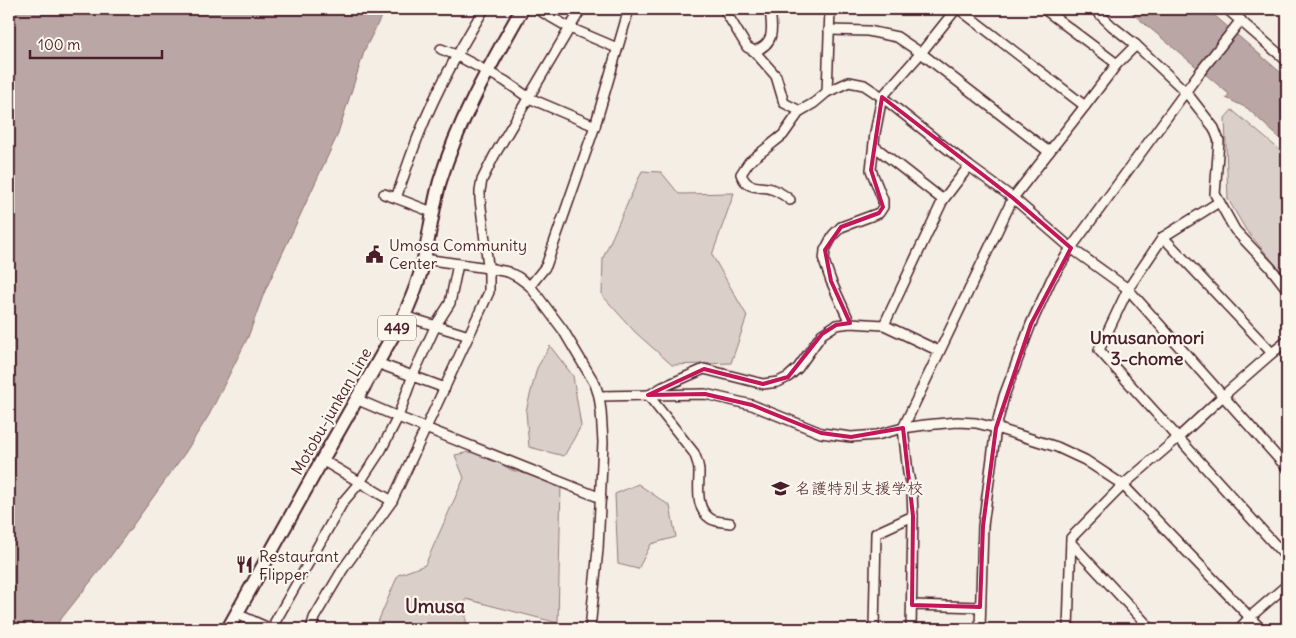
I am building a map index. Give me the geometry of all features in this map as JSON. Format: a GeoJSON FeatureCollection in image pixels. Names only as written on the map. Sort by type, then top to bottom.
{"type":"FeatureCollection","features":[{"type":"Feature","properties":{"kind":"highway","name":"Motobu-junkan Line"},"geometry":{"type":"LineString","coordinates":[[228,629],[404,316],[414,294],[424,259],[440,180],[454,139],[487,71],[522,9]]}},
{"type":"Feature","properties":{"kind":"street"},"geometry":{"type":"LineString","coordinates":[[396,198],[419,134],[456,55],[484,9]]}},
{"type":"Feature","properties":{"kind":"street"},"geometry":{"type":"LineString","coordinates":[[537,9],[570,28],[617,48]]}},
{"type":"Feature","properties":{"kind":"street"},"geometry":{"type":"LineString","coordinates":[[311,629],[314,618],[343,570],[392,501],[489,292],[480,199],[482,180],[494,156],[581,9]]}},
{"type":"Feature","properties":{"kind":"street"},"geometry":{"type":"LineString","coordinates":[[530,286],[546,266],[595,126],[630,9]]}},
{"type":"Feature","properties":{"kind":"street"},"geometry":{"type":"LineString","coordinates":[[724,9],[747,47],[776,76],[784,103],[800,112]]}},
{"type":"Feature","properties":{"kind":"street"},"geometry":{"type":"LineString","coordinates":[[754,52],[762,49],[770,40],[772,26],[770,9]]}},
{"type":"Feature","properties":{"kind":"street"},"geometry":{"type":"LineString","coordinates":[[827,92],[830,9]]}},
{"type":"Feature","properties":{"kind":"street"},"geometry":{"type":"LineString","coordinates":[[850,323],[824,261],[825,250],[833,235],[841,227],[879,213],[883,207],[883,200],[871,170],[882,97],[957,9],[1085,106]]}},
{"type":"Feature","properties":{"kind":"street"},"geometry":{"type":"LineString","coordinates":[[1044,9],[1116,64]]}},
{"type":"Feature","properties":{"kind":"street"},"geometry":{"type":"LineString","coordinates":[[1094,9],[1186,92],[1214,128],[1219,141],[1215,194],[1235,230],[1270,267],[1287,289]]}},
{"type":"Feature","properties":{"kind":"street"},"geometry":{"type":"LineString","coordinates":[[1227,9],[1238,24],[1287,61]]}},
{"type":"Feature","properties":{"kind":"street"},"geometry":{"type":"LineString","coordinates":[[980,629],[983,526],[996,428],[1004,396],[1031,324],[1050,280],[1071,248],[1238,24]]}},
{"type":"Feature","properties":{"kind":"street"},"geometry":{"type":"LineString","coordinates":[[829,30],[868,31],[897,37],[921,53],[1049,152]]}},
{"type":"Feature","properties":{"kind":"street"},"geometry":{"type":"LineString","coordinates":[[911,629],[913,516],[904,428],[1013,198],[1116,64],[1136,45]]}},
{"type":"Feature","properties":{"kind":"street"},"geometry":{"type":"LineString","coordinates":[[440,49],[487,71],[529,98],[595,126]]}},
{"type":"Feature","properties":{"kind":"street"},"geometry":{"type":"LineString","coordinates":[[790,200],[783,193],[770,188],[752,187],[744,181],[741,174],[749,162],[783,135],[800,112],[827,92],[849,82],[864,85],[1013,198],[1071,248],[1128,289],[1287,468]]}},
{"type":"Feature","properties":{"kind":"street"},"geometry":{"type":"LineString","coordinates":[[874,146],[943,200]]}},
{"type":"Feature","properties":{"kind":"street"},"geometry":{"type":"LineString","coordinates":[[884,325],[943,200],[969,166]]}},
{"type":"Feature","properties":{"kind":"street"},"geometry":{"type":"LineString","coordinates":[[384,194],[432,212]]}},
{"type":"Feature","properties":{"kind":"street"},"geometry":{"type":"LineString","coordinates":[[1219,202],[1163,237],[1128,289],[1099,350],[1287,558]]}},
{"type":"Feature","properties":{"kind":"street"},"geometry":{"type":"LineString","coordinates":[[1163,237],[1272,353]]}},
{"type":"Feature","properties":{"kind":"street"},"geometry":{"type":"LineString","coordinates":[[424,259],[488,268],[508,272],[518,277],[530,286],[563,330],[595,384],[601,411],[601,498],[590,629]]}},
{"type":"Feature","properties":{"kind":"street"},"geometry":{"type":"LineString","coordinates":[[237,614],[271,629],[343,502],[360,482],[381,450],[398,418],[413,375],[436,325],[450,303],[458,264]]}},
{"type":"Feature","properties":{"kind":"street"},"geometry":{"type":"LineString","coordinates":[[404,316],[468,336]]}},
{"type":"Feature","properties":{"kind":"street"},"geometry":{"type":"LineString","coordinates":[[648,395],[704,369],[763,384],[778,382],[798,368],[822,334],[836,325],[850,323],[884,325],[939,351]]}},
{"type":"Feature","properties":{"kind":"street"},"geometry":{"type":"LineString","coordinates":[[1068,629],[1071,538],[1123,485],[1287,341]]}},
{"type":"Feature","properties":{"kind":"street"},"geometry":{"type":"LineString","coordinates":[[377,363],[445,388]]}},
{"type":"Feature","properties":{"kind":"street"},"geometry":{"type":"LineString","coordinates":[[599,396],[705,394],[752,405],[821,433],[851,437],[877,435],[904,428],[957,422],[976,423],[1057,447],[1085,460],[1123,485],[1261,629]]}},
{"type":"Feature","properties":{"kind":"street"},"geometry":{"type":"LineString","coordinates":[[648,395],[698,461],[698,487],[700,502],[704,512],[712,520],[730,523]]}},
{"type":"Feature","properties":{"kind":"street"},"geometry":{"type":"LineString","coordinates":[[356,399],[398,418],[601,498]]}},
{"type":"Feature","properties":{"kind":"street"},"geometry":{"type":"LineString","coordinates":[[322,460],[392,501]]}},
{"type":"Feature","properties":{"kind":"street"},"geometry":{"type":"LineString","coordinates":[[874,629],[876,533],[913,516]]}},
{"type":"Feature","properties":{"kind":"street"},"geometry":{"type":"LineString","coordinates":[[1071,543],[1151,629]]}},
{"type":"Feature","properties":{"kind":"street"},"geometry":{"type":"LineString","coordinates":[[1239,629],[1287,585]]}},
{"type":"Feature","properties":{"kind":"street"},"geometry":{"type":"LineString","coordinates":[[912,605],[980,607]]}},
{"type":"Feature","properties":{"kind":"highlighted area"},"geometry":{"type":"Polygon","coordinates":[[[882,97],[1013,198],[1071,248],[1031,324],[996,428],[983,526],[980,607],[912,605],[913,516],[903,428],[851,437],[821,433],[752,405],[705,394],[648,395],[704,369],[763,384],[788,377],[822,334],[836,325],[850,323],[831,281],[825,250],[841,227],[879,213],[883,207],[871,170],[882,97]]]}},
{"type":"Feature","properties":{"kind":"shaded area"},"geometry":{"type":"Polygon","coordinates":[[[9,9],[385,9],[365,49],[337,136],[264,293],[248,337],[209,415],[185,453],[107,561],[53,629],[9,629],[9,9]]]}},
{"type":"Feature","properties":{"kind":"shaded area"},"geometry":{"type":"Polygon","coordinates":[[[1127,9],[1207,9],[1287,78],[1287,145],[1247,108],[1226,98],[1229,94],[1127,9]]]}},
{"type":"Feature","properties":{"kind":"shaded area"},"geometry":{"type":"Polygon","coordinates":[[[1232,110],[1287,156],[1287,278],[1246,230],[1228,199],[1225,118],[1232,110]]]}},
{"type":"Feature","properties":{"kind":"shaded area"},"geometry":{"type":"Polygon","coordinates":[[[642,171],[661,172],[679,194],[734,193],[712,255],[747,316],[731,363],[672,365],[635,332],[602,295],[603,258],[642,171]]]}},
{"type":"Feature","properties":{"kind":"shaded area"},"geometry":{"type":"Polygon","coordinates":[[[550,346],[573,376],[581,426],[564,456],[529,447],[526,411],[537,368],[550,346]]]}},
{"type":"Feature","properties":{"kind":"shaded area"},"geometry":{"type":"Polygon","coordinates":[[[479,450],[511,470],[561,483],[558,623],[466,599],[466,629],[375,629],[398,575],[425,565],[464,478],[455,455],[479,450]]]}},
{"type":"Feature","properties":{"kind":"shaded area"},"geometry":{"type":"Polygon","coordinates":[[[638,484],[670,506],[676,537],[651,544],[638,569],[618,564],[615,494],[638,484]]]}},
{"type":"Feature","properties":{"kind":"place","name":"Umosa Community Center"},"geometry":{"type":"Point","coordinates":[375,254]}},
{"type":"Feature","properties":{"kind":"place","name":"名護特別支援学校"},"geometry":{"type":"Point","coordinates":[781,488]}},
{"type":"Feature","properties":{"kind":"place","name":"Restaurant Flipper"},"geometry":{"type":"Point","coordinates":[245,565]}},
{"type":"Feature","properties":{"kind":"district","name":"Umusanomori 3-chome"},"geometry":{"type":"Point","coordinates":[1147,347]}},
{"type":"Feature","properties":{"kind":"district","name":"Umusa"},"geometry":{"type":"Point","coordinates":[435,606]}}]}
